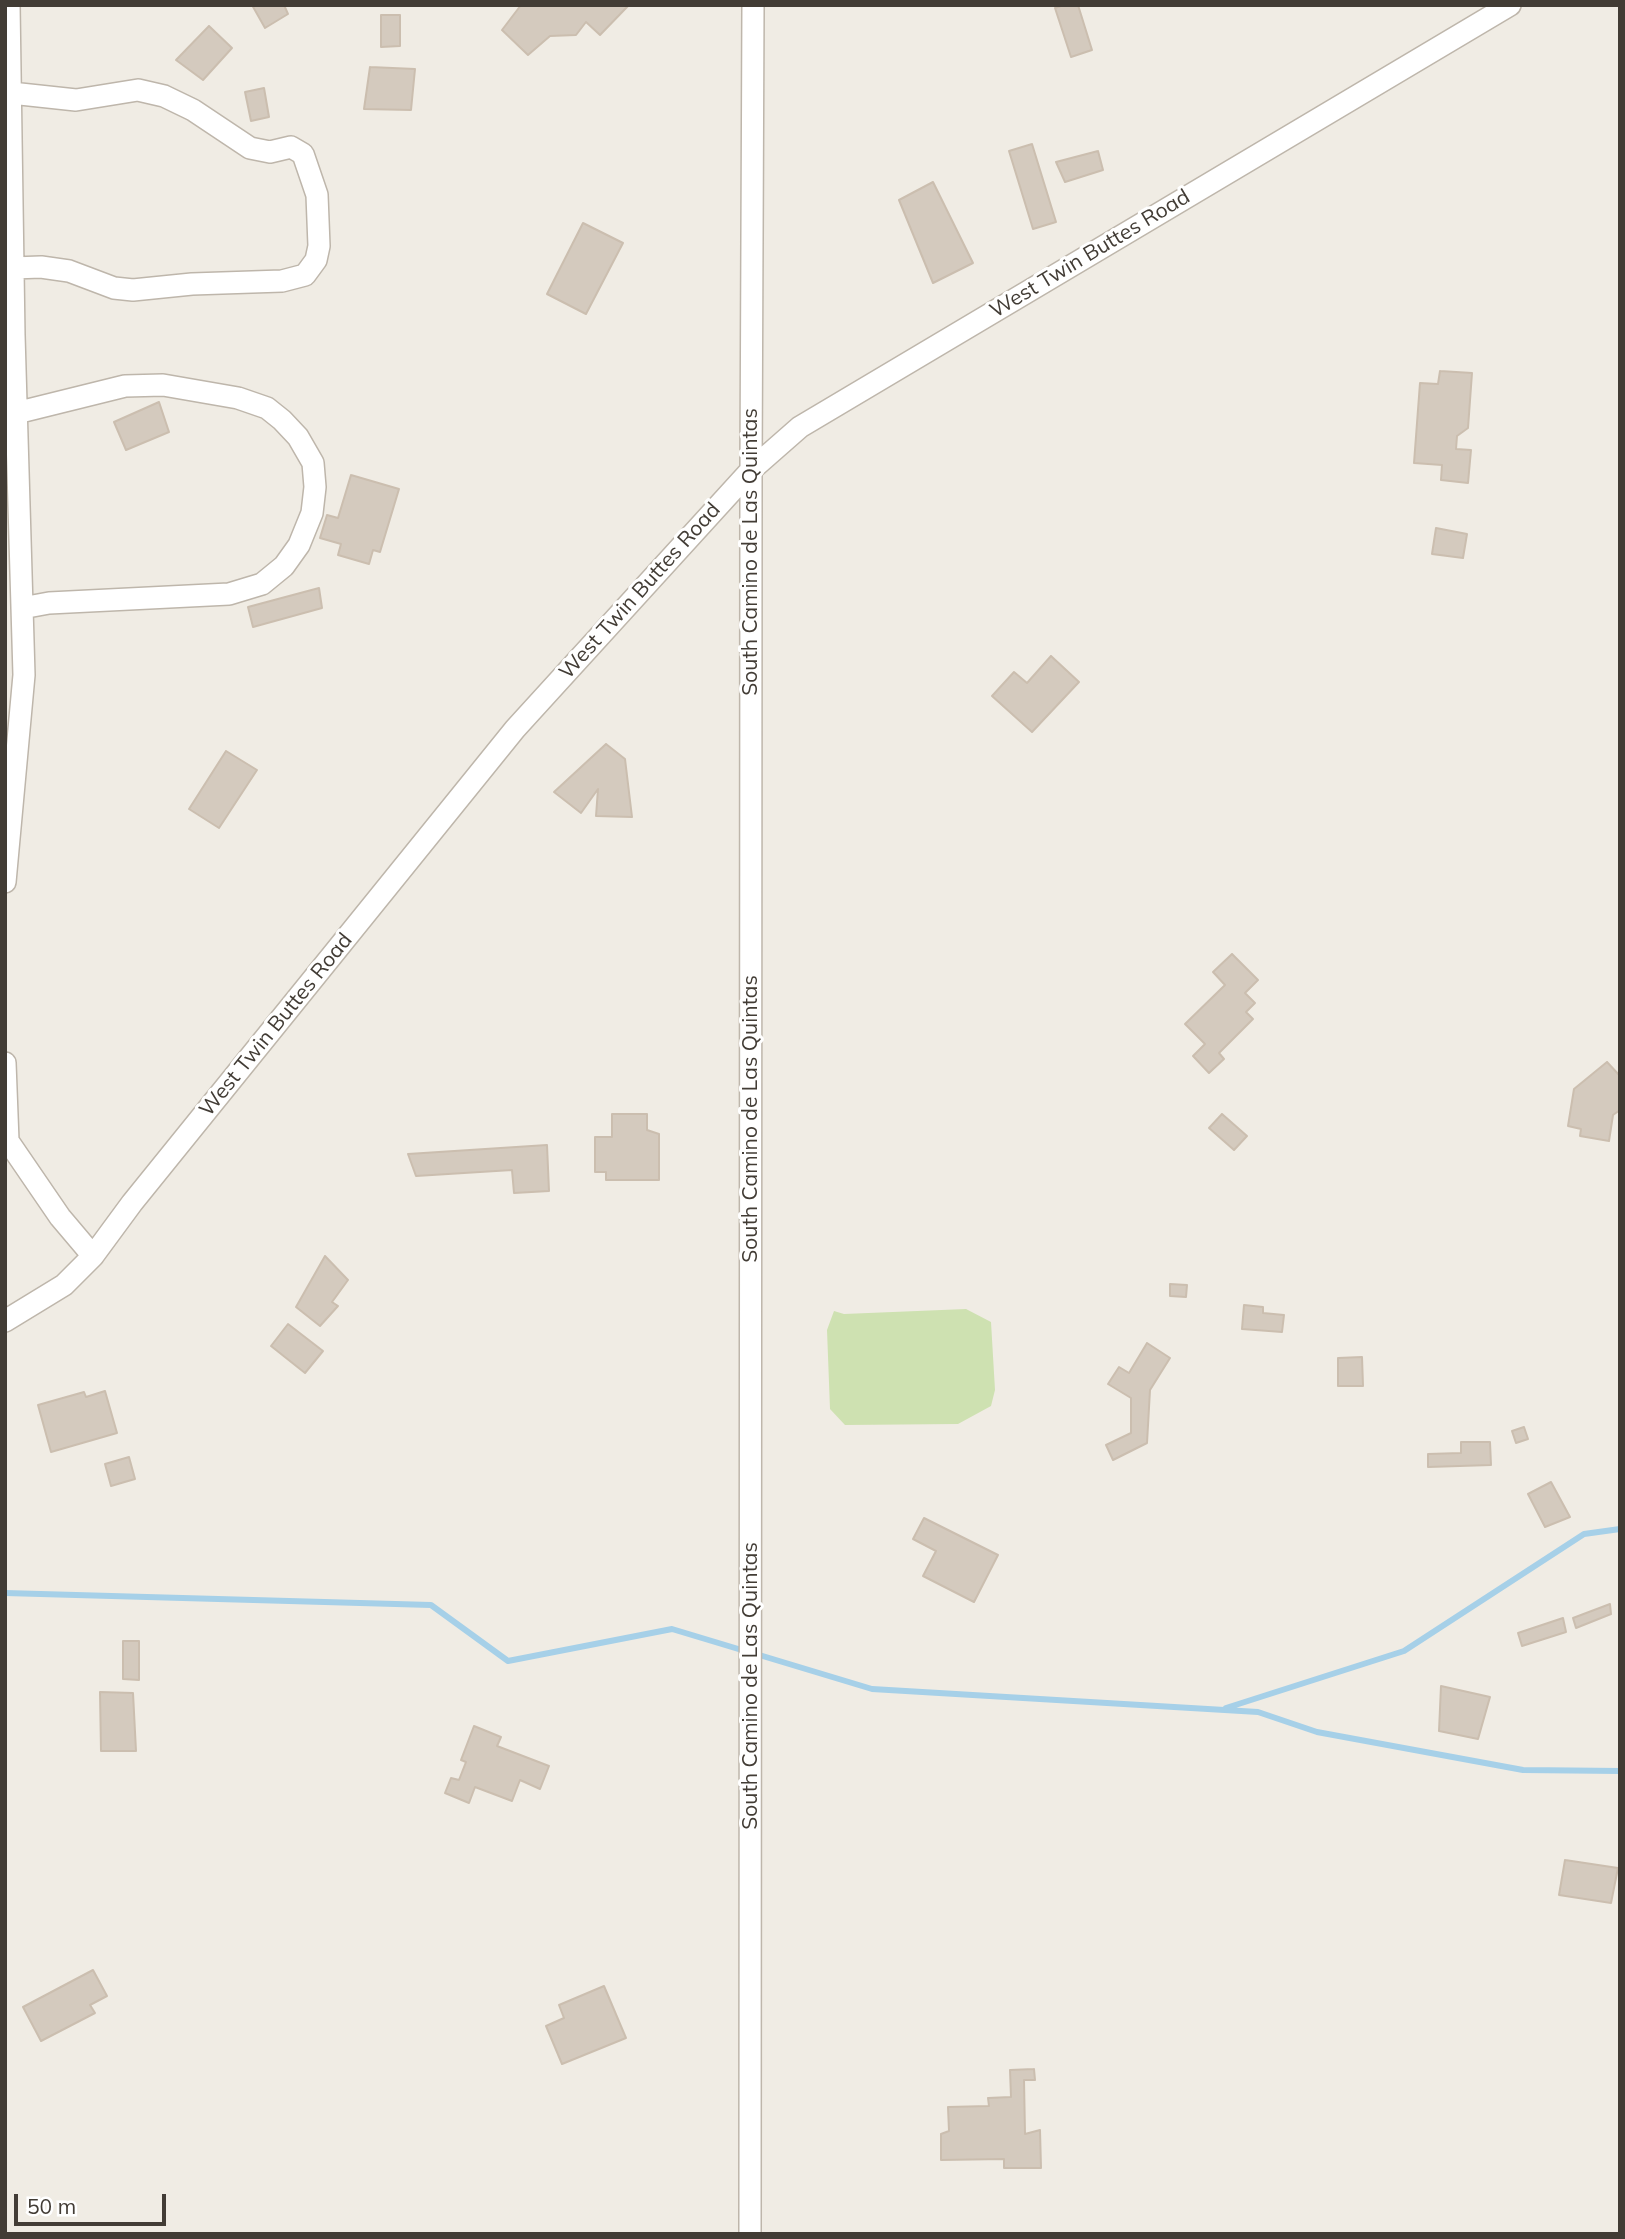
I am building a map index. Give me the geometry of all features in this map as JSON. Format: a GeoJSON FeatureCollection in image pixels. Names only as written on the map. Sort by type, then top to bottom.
{"type":"FeatureCollection","features":[{"type":"Feature","properties":{"kind":"street"},"geometry":{"type":"LineString","coordinates":[[5,882],[24,675],[16,413],[9,5]]}},
{"type":"Feature","properties":{"kind":"street","name":"South Camino de Las Quintas"},"geometry":{"type":"LineString","coordinates":[[750,2234],[753,5]]}},
{"type":"Feature","properties":{"kind":"street","name":"West Twin Buttes Road"},"geometry":{"type":"LineString","coordinates":[[5,1321],[64,1285],[93,1256],[132,1203],[515,729],[751,470],[800,427],[1510,5]]}},
{"type":"Feature","properties":{"kind":"street"},"geometry":{"type":"LineString","coordinates":[[10,93],[76,100],[138,90],[164,96],[193,110],[250,148],[270,152],[290,147],[303,154],[317,195],[318,246],[316,260],[305,275],[282,281],[192,284],[133,290],[114,288],[69,271],[41,267],[13,268]]}},
{"type":"Feature","properties":{"kind":"street"},"geometry":{"type":"LineString","coordinates":[[16,413],[125,386],[163,385],[238,398],[267,408],[298,438],[313,463],[315,487],[312,513],[299,545],[284,566],[262,584],[229,594],[50,603],[22,608]]}},
{"type":"Feature","properties":{"kind":"street"},"geometry":{"type":"LineString","coordinates":[[5,1063],[8,1141],[60,1217],[93,1256]]}},
{"type":"Feature","properties":{"kind":"green space"},"geometry":{"type":"Polygon","coordinates":[[[966,1309],[991,1322],[995,1390],[991,1406],[958,1424],[845,1425],[830,1409],[827,1330],[834,1311],[844,1314],[966,1309]]]}},
{"type":"Feature","properties":{"kind":"building"},"geometry":{"type":"Polygon","coordinates":[[[252,5],[284,5],[288,14],[265,28],[252,5]]]}},
{"type":"Feature","properties":{"kind":"building"},"geometry":{"type":"Polygon","coordinates":[[[521,5],[628,6],[600,35],[586,22],[576,35],[550,36],[528,55],[502,30],[521,5]]]}},
{"type":"Feature","properties":{"kind":"building"},"geometry":{"type":"Polygon","coordinates":[[[1078,5],[1092,50],[1071,57],[1055,8],[1078,5]]]}},
{"type":"Feature","properties":{"kind":"building"},"geometry":{"type":"Polygon","coordinates":[[[381,15],[400,15],[400,46],[381,47],[381,15]]]}},
{"type":"Feature","properties":{"kind":"building"},"geometry":{"type":"Polygon","coordinates":[[[209,26],[232,48],[203,80],[176,60],[209,26]]]}},
{"type":"Feature","properties":{"kind":"building"},"geometry":{"type":"Polygon","coordinates":[[[370,67],[415,69],[411,110],[364,109],[370,67]]]}},
{"type":"Feature","properties":{"kind":"building"},"geometry":{"type":"Polygon","coordinates":[[[264,88],[269,117],[251,121],[245,92],[264,88]]]}},
{"type":"Feature","properties":{"kind":"building"},"geometry":{"type":"Polygon","coordinates":[[[1032,144],[1056,222],[1033,229],[1009,151],[1032,144]]]}},
{"type":"Feature","properties":{"kind":"building"},"geometry":{"type":"Polygon","coordinates":[[[1098,151],[1103,170],[1065,182],[1056,162],[1098,151]]]}},
{"type":"Feature","properties":{"kind":"building"},"geometry":{"type":"Polygon","coordinates":[[[933,182],[973,263],[933,283],[899,200],[933,182]]]}},
{"type":"Feature","properties":{"kind":"building"},"geometry":{"type":"Polygon","coordinates":[[[583,223],[623,243],[586,314],[547,294],[583,223]]]}},
{"type":"Feature","properties":{"kind":"building"},"geometry":{"type":"Polygon","coordinates":[[[1440,371],[1472,373],[1468,428],[1457,436],[1456,449],[1471,450],[1468,483],[1441,480],[1442,465],[1414,463],[1420,383],[1438,384],[1440,371]]]}},
{"type":"Feature","properties":{"kind":"building"},"geometry":{"type":"Polygon","coordinates":[[[159,402],[169,432],[126,450],[114,422],[159,402]]]}},
{"type":"Feature","properties":{"kind":"building"},"geometry":{"type":"Polygon","coordinates":[[[351,475],[399,489],[380,552],[373,550],[369,564],[338,555],[341,544],[320,538],[327,515],[338,518],[351,475]]]}},
{"type":"Feature","properties":{"kind":"building"},"geometry":{"type":"Polygon","coordinates":[[[1436,528],[1467,534],[1463,558],[1432,554],[1436,528]]]}},
{"type":"Feature","properties":{"kind":"building"},"geometry":{"type":"Polygon","coordinates":[[[319,588],[322,608],[253,627],[248,607],[319,588]]]}},
{"type":"Feature","properties":{"kind":"building"},"geometry":{"type":"Polygon","coordinates":[[[1051,656],[1079,682],[1032,732],[992,696],[1014,672],[1027,683],[1051,656]]]}},
{"type":"Feature","properties":{"kind":"building"},"geometry":{"type":"Polygon","coordinates":[[[606,744],[625,759],[632,817],[596,816],[598,789],[581,813],[554,792],[606,744]]]}},
{"type":"Feature","properties":{"kind":"building"},"geometry":{"type":"Polygon","coordinates":[[[226,751],[257,770],[219,828],[189,809],[226,751]]]}},
{"type":"Feature","properties":{"kind":"building"},"geometry":{"type":"Polygon","coordinates":[[[1232,954],[1258,980],[1245,993],[1255,1003],[1246,1012],[1253,1019],[1219,1053],[1224,1059],[1209,1073],[1193,1056],[1205,1044],[1185,1024],[1225,985],[1213,972],[1232,954]]]}},
{"type":"Feature","properties":{"kind":"building"},"geometry":{"type":"Polygon","coordinates":[[[1607,1062],[1620,1076],[1620,1110],[1613,1115],[1609,1141],[1580,1136],[1581,1129],[1568,1126],[1574,1089],[1607,1062]]]}},
{"type":"Feature","properties":{"kind":"building"},"geometry":{"type":"Polygon","coordinates":[[[612,1114],[647,1114],[647,1130],[659,1134],[659,1180],[606,1180],[606,1172],[595,1172],[595,1137],[612,1137],[612,1114]]]}},
{"type":"Feature","properties":{"kind":"building"},"geometry":{"type":"Polygon","coordinates":[[[1222,1114],[1247,1136],[1234,1150],[1209,1128],[1222,1114]]]}},
{"type":"Feature","properties":{"kind":"building"},"geometry":{"type":"Polygon","coordinates":[[[547,1145],[549,1191],[514,1193],[512,1170],[416,1176],[408,1154],[547,1145]]]}},
{"type":"Feature","properties":{"kind":"building"},"geometry":{"type":"Polygon","coordinates":[[[325,1256],[348,1280],[332,1302],[338,1306],[320,1326],[296,1307],[325,1256]]]}},
{"type":"Feature","properties":{"kind":"building"},"geometry":{"type":"Polygon","coordinates":[[[1170,1284],[1187,1285],[1186,1297],[1170,1296],[1170,1284]]]}},
{"type":"Feature","properties":{"kind":"building"},"geometry":{"type":"Polygon","coordinates":[[[1244,1305],[1263,1307],[1263,1313],[1284,1315],[1282,1332],[1242,1329],[1244,1305]]]}},
{"type":"Feature","properties":{"kind":"building"},"geometry":{"type":"Polygon","coordinates":[[[288,1324],[323,1351],[305,1373],[271,1346],[288,1324]]]}},
{"type":"Feature","properties":{"kind":"building"},"geometry":{"type":"Polygon","coordinates":[[[1147,1343],[1170,1358],[1150,1390],[1147,1443],[1113,1460],[1106,1445],[1131,1433],[1131,1398],[1108,1384],[1119,1367],[1129,1373],[1147,1343]]]}},
{"type":"Feature","properties":{"kind":"building"},"geometry":{"type":"Polygon","coordinates":[[[1362,1357],[1363,1386],[1338,1386],[1338,1358],[1362,1357]]]}},
{"type":"Feature","properties":{"kind":"building"},"geometry":{"type":"Polygon","coordinates":[[[105,1391],[117,1433],[51,1452],[38,1405],[84,1392],[86,1397],[105,1391]]]}},
{"type":"Feature","properties":{"kind":"building"},"geometry":{"type":"Polygon","coordinates":[[[1524,1427],[1528,1439],[1516,1443],[1512,1431],[1524,1427]]]}},
{"type":"Feature","properties":{"kind":"building"},"geometry":{"type":"Polygon","coordinates":[[[1461,1442],[1490,1442],[1491,1465],[1428,1467],[1428,1454],[1461,1453],[1461,1442]]]}},
{"type":"Feature","properties":{"kind":"building"},"geometry":{"type":"Polygon","coordinates":[[[129,1457],[135,1479],[111,1486],[105,1464],[129,1457]]]}},
{"type":"Feature","properties":{"kind":"building"},"geometry":{"type":"Polygon","coordinates":[[[1551,1482],[1570,1517],[1545,1527],[1528,1494],[1551,1482]]]}},
{"type":"Feature","properties":{"kind":"building"},"geometry":{"type":"Polygon","coordinates":[[[924,1518],[998,1555],[974,1602],[923,1576],[936,1551],[913,1539],[924,1518]]]}},
{"type":"Feature","properties":{"kind":"building"},"geometry":{"type":"Polygon","coordinates":[[[1610,1604],[1611,1614],[1576,1628],[1573,1618],[1610,1604]]]}},
{"type":"Feature","properties":{"kind":"building"},"geometry":{"type":"Polygon","coordinates":[[[1563,1618],[1566,1632],[1522,1646],[1518,1633],[1563,1618]]]}},
{"type":"Feature","properties":{"kind":"building"},"geometry":{"type":"Polygon","coordinates":[[[123,1641],[139,1641],[139,1680],[123,1679],[123,1641]]]}},
{"type":"Feature","properties":{"kind":"building"},"geometry":{"type":"Polygon","coordinates":[[[1441,1686],[1490,1697],[1478,1739],[1439,1731],[1441,1686]]]}},
{"type":"Feature","properties":{"kind":"building"},"geometry":{"type":"Polygon","coordinates":[[[100,1692],[133,1693],[136,1751],[101,1751],[100,1692]]]}},
{"type":"Feature","properties":{"kind":"building"},"geometry":{"type":"Polygon","coordinates":[[[474,1726],[501,1737],[497,1746],[549,1766],[540,1789],[520,1780],[512,1801],[475,1787],[469,1803],[445,1793],[451,1778],[459,1780],[466,1762],[461,1760],[474,1726]]]}},
{"type":"Feature","properties":{"kind":"building"},"geometry":{"type":"Polygon","coordinates":[[[1565,1860],[1618,1868],[1611,1903],[1559,1895],[1565,1860]]]}},
{"type":"Feature","properties":{"kind":"building"},"geometry":{"type":"Polygon","coordinates":[[[93,1970],[107,1996],[90,2005],[95,2013],[41,2041],[23,2007],[93,1970]]]}},
{"type":"Feature","properties":{"kind":"building"},"geometry":{"type":"Polygon","coordinates":[[[604,1986],[626,2038],[562,2064],[546,2026],[564,2018],[559,2005],[604,1986]]]}},
{"type":"Feature","properties":{"kind":"building"},"geometry":{"type":"Polygon","coordinates":[[[1034,2069],[1035,2080],[1024,2080],[1025,2134],[1040,2130],[1041,2168],[1004,2168],[1004,2159],[941,2160],[941,2134],[949,2131],[948,2107],[989,2106],[988,2098],[1011,2097],[1010,2070],[1034,2069]]]}},
{"type":"Feature","properties":{"kind":"waterway"},"geometry":{"type":"LineString","coordinates":[[1226,1708],[1404,1651],[1584,1534],[1620,1529]]}},
{"type":"Feature","properties":{"kind":"waterway"},"geometry":{"type":"LineString","coordinates":[[5,1593],[431,1605],[508,1661],[672,1629],[745,1651]]}},
{"type":"Feature","properties":{"kind":"waterway"},"geometry":{"type":"LineString","coordinates":[[756,1654],[872,1689],[1258,1712],[1317,1732],[1523,1770],[1620,1771]]}}]}
